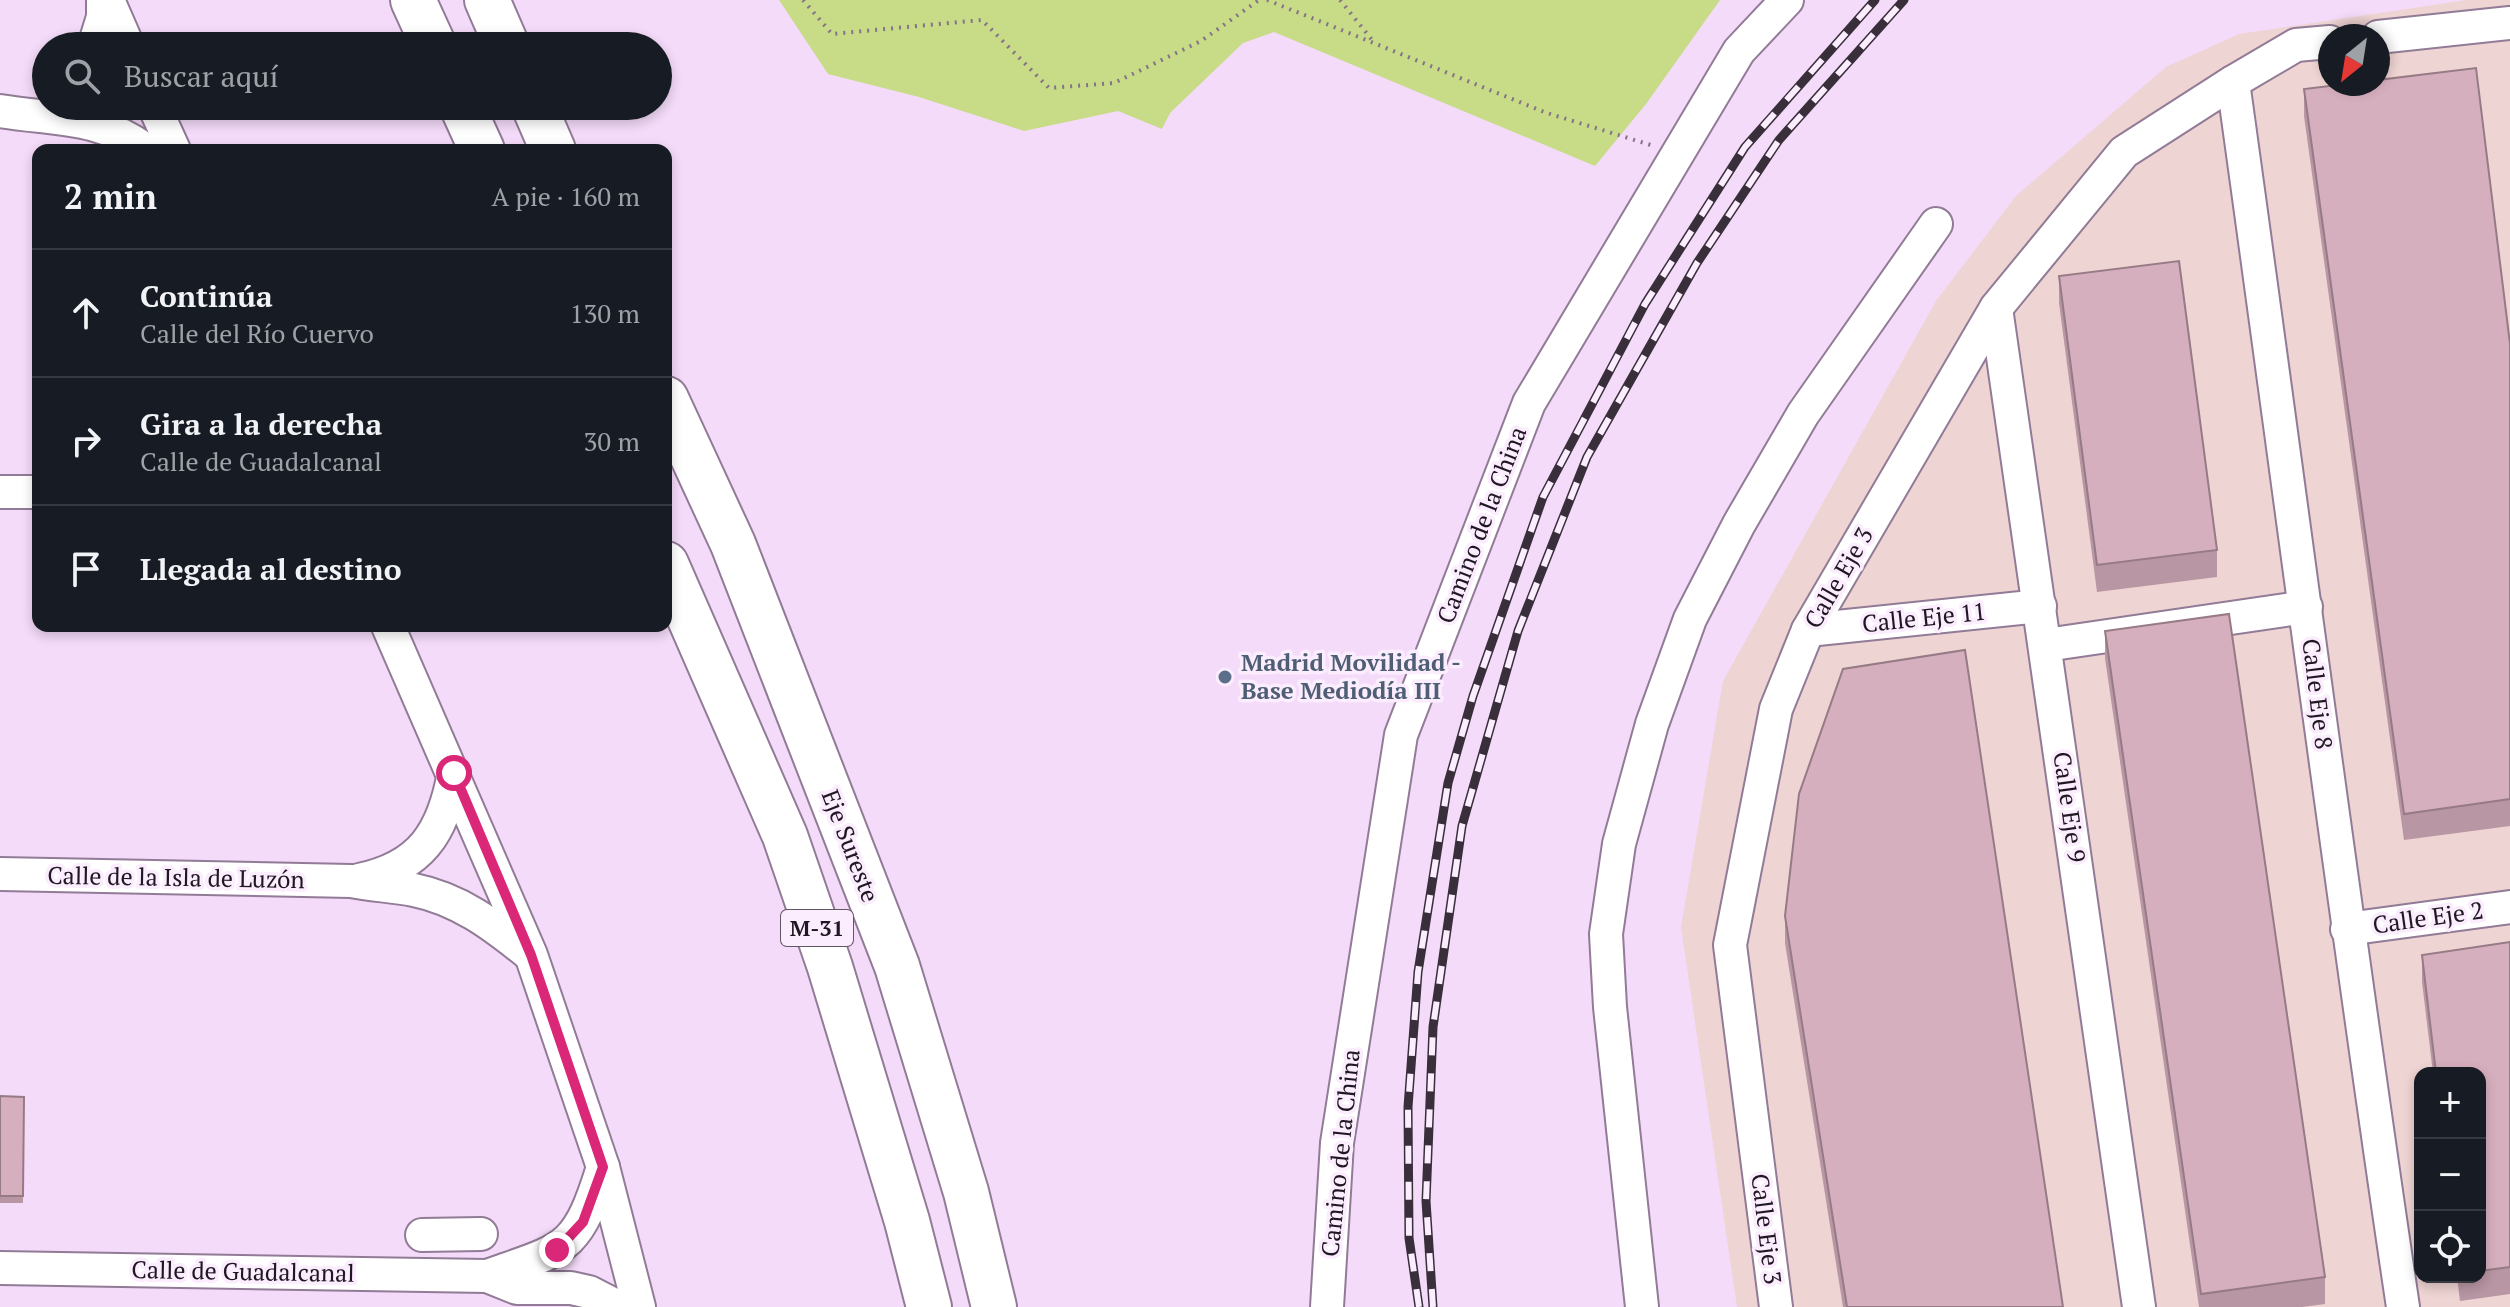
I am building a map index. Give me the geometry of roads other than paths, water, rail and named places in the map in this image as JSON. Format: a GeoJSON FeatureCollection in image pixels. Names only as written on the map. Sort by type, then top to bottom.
{"type":"FeatureCollection","features":[{"type":"Feature","properties":{"kind":"highway"},"geometry":{"type":"LineString","coordinates":[[413,0],[428,32]]}},
{"type":"Feature","properties":{"kind":"highway"},"geometry":{"type":"LineString","coordinates":[[487,0],[501,32]]}},
{"type":"Feature","properties":{"kind":"highway"},"geometry":{"type":"LineString","coordinates":[[468,120],[479,144]]}},
{"type":"Feature","properties":{"kind":"highway"},"geometry":{"type":"LineString","coordinates":[[540,120],[550,144]]}},
{"type":"Feature","properties":{"kind":"highway","name":"Eje Sureste"},"geometry":{"type":"LineString","coordinates":[[672,412],[733,544],[897,966],[966,1192],[994,1307]]}},
{"type":"Feature","properties":{"kind":"highway","name":"M-31"},"geometry":{"type":"LineString","coordinates":[[672,578],[785,836],[835,982],[907,1221],[929,1307]]}},
{"type":"Feature","properties":{"kind":"street"},"geometry":{"type":"LineString","coordinates":[[98,32],[105,0]]}},
{"type":"Feature","properties":{"kind":"street"},"geometry":{"type":"LineString","coordinates":[[105,0],[121,32]]}},
{"type":"Feature","properties":{"kind":"street","name":"Camino de la China"},"geometry":{"type":"LineString","coordinates":[[1327,1307],[1337,1143],[1401,735],[1529,403],[1739,51],[1787,0]]}},
{"type":"Feature","properties":{"kind":"street"},"geometry":{"type":"LineString","coordinates":[[2390,36],[2510,23]]}},
{"type":"Feature","properties":{"kind":"street","name":"Calle Eje 3"},"geometry":{"type":"LineString","coordinates":[[1776,1307],[1730,945],[1776,709],[1808,630],[1996,308],[2124,152],[2296,45],[2318,43]]}},
{"type":"Feature","properties":{"kind":"street","name":"Calle Eje 8"},"geometry":{"type":"LineString","coordinates":[[2233,82],[2347,929],[2403,1307]]}},
{"type":"Feature","properties":{"kind":"street"},"geometry":{"type":"LineString","coordinates":[[0,108],[32,100]]}},
{"type":"Feature","properties":{"kind":"street"},"geometry":{"type":"LineString","coordinates":[[0,108],[32,113]]}},
{"type":"Feature","properties":{"kind":"street"},"geometry":{"type":"LineString","coordinates":[[79,120],[117,132],[136,144]]}},
{"type":"Feature","properties":{"kind":"street"},"geometry":{"type":"LineString","coordinates":[[160,120],[171,144]]}},
{"type":"Feature","properties":{"kind":"street"},"geometry":{"type":"LineString","coordinates":[[1642,1307],[1610,1007],[1606,934],[1619,844],[1648,739],[1690,619],[1739,524],[1803,414],[1936,224]]}},
{"type":"Feature","properties":{"kind":"street","name":"Calle Eje 9"},"geometry":{"type":"LineString","coordinates":[[1996,308],[2139,1307]]}},
{"type":"Feature","properties":{"kind":"street"},"geometry":{"type":"LineString","coordinates":[[0,492],[32,492]]}},
{"type":"Feature","properties":{"kind":"street","name":"Calle Eje 11"},"geometry":{"type":"LineString","coordinates":[[1808,630],[2040,606]]}},
{"type":"Feature","properties":{"kind":"street"},"geometry":{"type":"LineString","coordinates":[[2046,645],[2306,607]]}},
{"type":"Feature","properties":{"kind":"street"},"geometry":{"type":"LineString","coordinates":[[391,632],[531,955],[603,1167],[639,1307]]}},
{"type":"Feature","properties":{"kind":"street","name":"Calle de la Isla de Luzón"},"geometry":{"type":"LineString","coordinates":[[351,881],[380,875],[403,865],[421,850],[435,835],[444,816],[454,773]]}},
{"type":"Feature","properties":{"kind":"street","name":"Calle de la Isla de Luzón"},"geometry":{"type":"LineString","coordinates":[[0,874],[351,881],[411,889],[449,901],[485,920],[531,955]]}},
{"type":"Feature","properties":{"kind":"street","name":"Calle Eje 2"},"geometry":{"type":"LineString","coordinates":[[2347,929],[2510,907]]}},
{"type":"Feature","properties":{"kind":"street","name":"Calle de Guadalcanal"},"geometry":{"type":"LineString","coordinates":[[0,1268],[487,1276],[538,1260],[570,1239],[583,1222],[603,1167]]}},
{"type":"Feature","properties":{"kind":"street"},"geometry":{"type":"LineString","coordinates":[[422,1235],[481,1234]]}},
{"type":"Feature","properties":{"kind":"street","name":"Calle de Guadalcanal"},"geometry":{"type":"LineString","coordinates":[[487,1276],[517,1288],[571,1288],[589,1292],[618,1307]]}},
{"type":"Feature","properties":{"kind":"railway"},"geometry":{"type":"LineString","coordinates":[[1419,1307],[1409,1238],[1408,1107],[1418,972],[1448,783],[1473,696],[1543,497],[1645,304],[1745,147],[1875,0]]}},
{"type":"Feature","properties":{"kind":"railway"},"geometry":{"type":"LineString","coordinates":[[1433,1307],[1426,1201],[1433,1027],[1462,826],[1518,631],[1587,457],[1697,263],[1779,140],[1904,0]]}},
{"type":"Feature","properties":{"kind":"place","name":"Madrid Movilidad - Base Mediodía III"},"geometry":{"type":"Point","coordinates":[1225,677]}}]}
